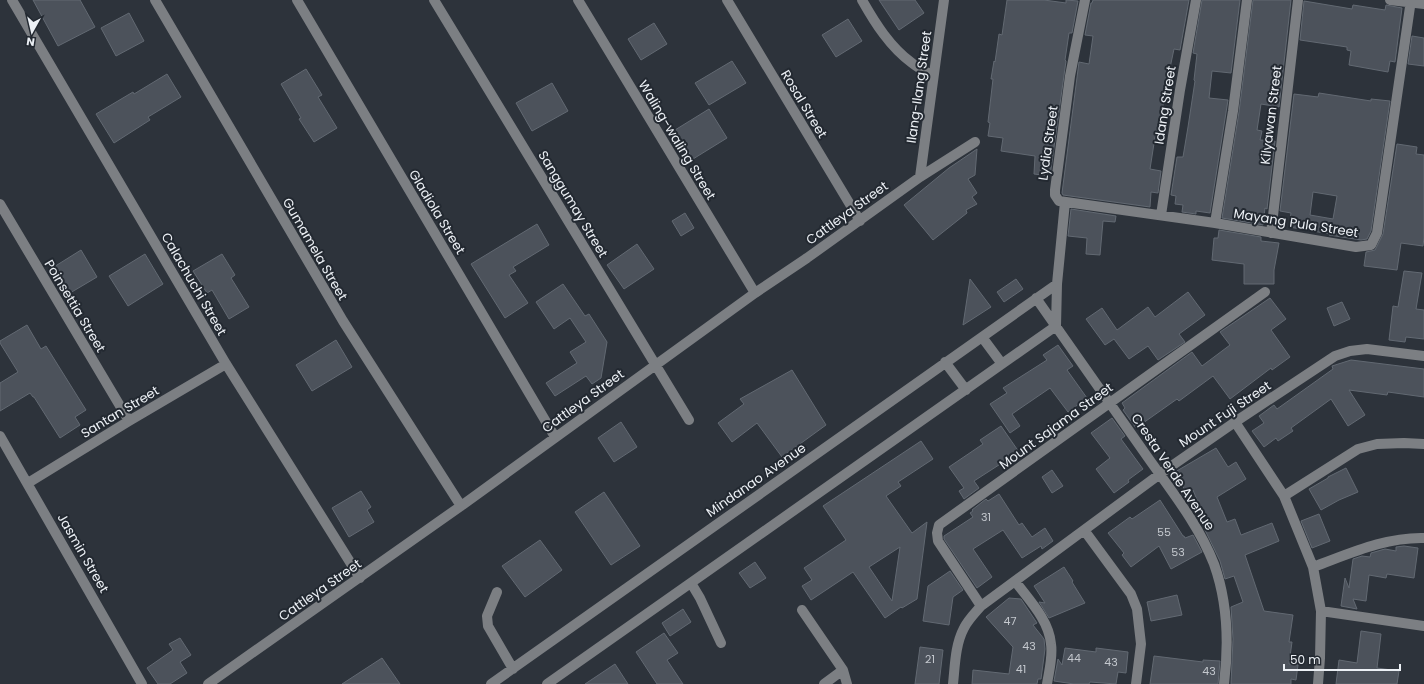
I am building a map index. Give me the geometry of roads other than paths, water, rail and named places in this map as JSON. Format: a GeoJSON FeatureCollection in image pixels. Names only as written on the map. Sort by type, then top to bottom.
{"type":"FeatureCollection","features":[{"type":"Feature","properties":{"kind":"street","name":"Calachuchi Street"},"geometry":{"type":"LineString","coordinates":[[12,0],[226,364],[360,578]]}},
{"type":"Feature","properties":{"kind":"street","name":"Gumamela Street"},"geometry":{"type":"LineString","coordinates":[[155,0],[343,321],[461,506]]}},
{"type":"Feature","properties":{"kind":"street","name":"Gladiola Street"},"geometry":{"type":"LineString","coordinates":[[297,0],[555,437]]}},
{"type":"Feature","properties":{"kind":"street","name":"Sanggumay Street"},"geometry":{"type":"LineString","coordinates":[[434,0],[689,420]]}},
{"type":"Feature","properties":{"kind":"street","name":"Waling-waling Street"},"geometry":{"type":"LineString","coordinates":[[578,0],[754,293]]}},
{"type":"Feature","properties":{"kind":"street","name":"Rosal Street"},"geometry":{"type":"LineString","coordinates":[[727,0],[860,221]]}},
{"type":"Feature","properties":{"kind":"street"},"geometry":{"type":"LineString","coordinates":[[862,0],[873,21],[896,50],[913,64],[933,76]]}},
{"type":"Feature","properties":{"kind":"street","name":"Ilang-Ilang Street"},"geometry":{"type":"LineString","coordinates":[[920,177],[944,0]]}},
{"type":"Feature","properties":{"kind":"street","name":"Lydia Street"},"geometry":{"type":"LineString","coordinates":[[1065,202],[1059,200],[1055,195],[1054,190],[1070,76],[1085,0]]}},
{"type":"Feature","properties":{"kind":"street","name":"Idang Street"},"geometry":{"type":"LineString","coordinates":[[1161,215],[1180,90],[1196,0]]}},
{"type":"Feature","properties":{"kind":"street"},"geometry":{"type":"LineString","coordinates":[[1215,223],[1233,111],[1247,0]]}},
{"type":"Feature","properties":{"kind":"street","name":"Kilyawan Street"},"geometry":{"type":"LineString","coordinates":[[1271,233],[1298,0]]}},
{"type":"Feature","properties":{"kind":"street"},"geometry":{"type":"LineString","coordinates":[[1390,0],[1410,1],[1424,4]]}},
{"type":"Feature","properties":{"kind":"street","name":"Mayang Pula Street"},"geometry":{"type":"LineString","coordinates":[[1065,202],[1215,223],[1356,247],[1371,245],[1376,233],[1410,1]]}},
{"type":"Feature","properties":{"kind":"street","name":"Cattleya Street"},"geometry":{"type":"LineString","coordinates":[[208,684],[461,506],[754,293],[860,221],[920,177],[975,142]]}},
{"type":"Feature","properties":{"kind":"street"},"geometry":{"type":"LineString","coordinates":[[547,684],[1056,326],[1057,284],[1065,202]]}},
{"type":"Feature","properties":{"kind":"street","name":"Poinsettia Street"},"geometry":{"type":"LineString","coordinates":[[0,204],[129,421]]}},
{"type":"Feature","properties":{"kind":"street"},"geometry":{"type":"LineString","coordinates":[[1036,298],[1057,284]]}},
{"type":"Feature","properties":{"kind":"street","name":"Mount Sajama Street"},"geometry":{"type":"LineString","coordinates":[[981,606],[938,541],[937,533],[939,525],[1265,292]]}},
{"type":"Feature","properties":{"kind":"street","name":"Cresta Verde Avenue"},"geometry":{"type":"LineString","coordinates":[[1036,298],[1160,474],[1203,538],[1214,566],[1221,591],[1227,624],[1227,656],[1224,684]]}},
{"type":"Feature","properties":{"kind":"street","name":"Mindanao Avenue"},"geometry":{"type":"LineString","coordinates":[[491,684],[1036,298]]}},
{"type":"Feature","properties":{"kind":"street"},"geometry":{"type":"LineString","coordinates":[[982,337],[1002,364]]}},
{"type":"Feature","properties":{"kind":"street","name":"Mount Fuji Street"},"geometry":{"type":"LineString","coordinates":[[953,684],[959,642],[964,628],[981,606],[1160,474],[1334,356],[1350,351],[1367,349],[1424,356]]}},
{"type":"Feature","properties":{"kind":"street"},"geometry":{"type":"LineString","coordinates":[[945,362],[966,390]]}},
{"type":"Feature","properties":{"kind":"street","name":"Santan Street"},"geometry":{"type":"LineString","coordinates":[[28,483],[226,364]]}},
{"type":"Feature","properties":{"kind":"street"},"geometry":{"type":"LineString","coordinates":[[1235,422],[1284,496],[1313,567],[1321,611],[1318,684]]}},
{"type":"Feature","properties":{"kind":"street","name":"Jasmin Street"},"geometry":{"type":"LineString","coordinates":[[0,436],[142,684]]}},
{"type":"Feature","properties":{"kind":"street"},"geometry":{"type":"LineString","coordinates":[[1284,496],[1358,449],[1377,444],[1424,444]]}},
{"type":"Feature","properties":{"kind":"street"},"geometry":{"type":"LineString","coordinates":[[1084,530],[1131,594],[1137,609],[1141,644],[1136,684]]}},
{"type":"Feature","properties":{"kind":"street"},"geometry":{"type":"LineString","coordinates":[[1313,567],[1386,541],[1412,537],[1424,538]]}},
{"type":"Feature","properties":{"kind":"street"},"geometry":{"type":"LineString","coordinates":[[1015,581],[1045,622],[1049,632],[1052,646],[1047,684]]}},
{"type":"Feature","properties":{"kind":"street"},"geometry":{"type":"LineString","coordinates":[[691,583],[700,598],[720,643]]}},
{"type":"Feature","properties":{"kind":"street"},"geometry":{"type":"LineString","coordinates":[[497,592],[487,616],[488,626],[513,669]]}},
{"type":"Feature","properties":{"kind":"street"},"geometry":{"type":"LineString","coordinates":[[802,610],[843,670],[847,684]]}},
{"type":"Feature","properties":{"kind":"street"},"geometry":{"type":"LineString","coordinates":[[1321,611],[1424,626]]}},
{"type":"Feature","properties":{"kind":"street"},"geometry":{"type":"LineString","coordinates":[[824,684],[843,670]]}}]}
